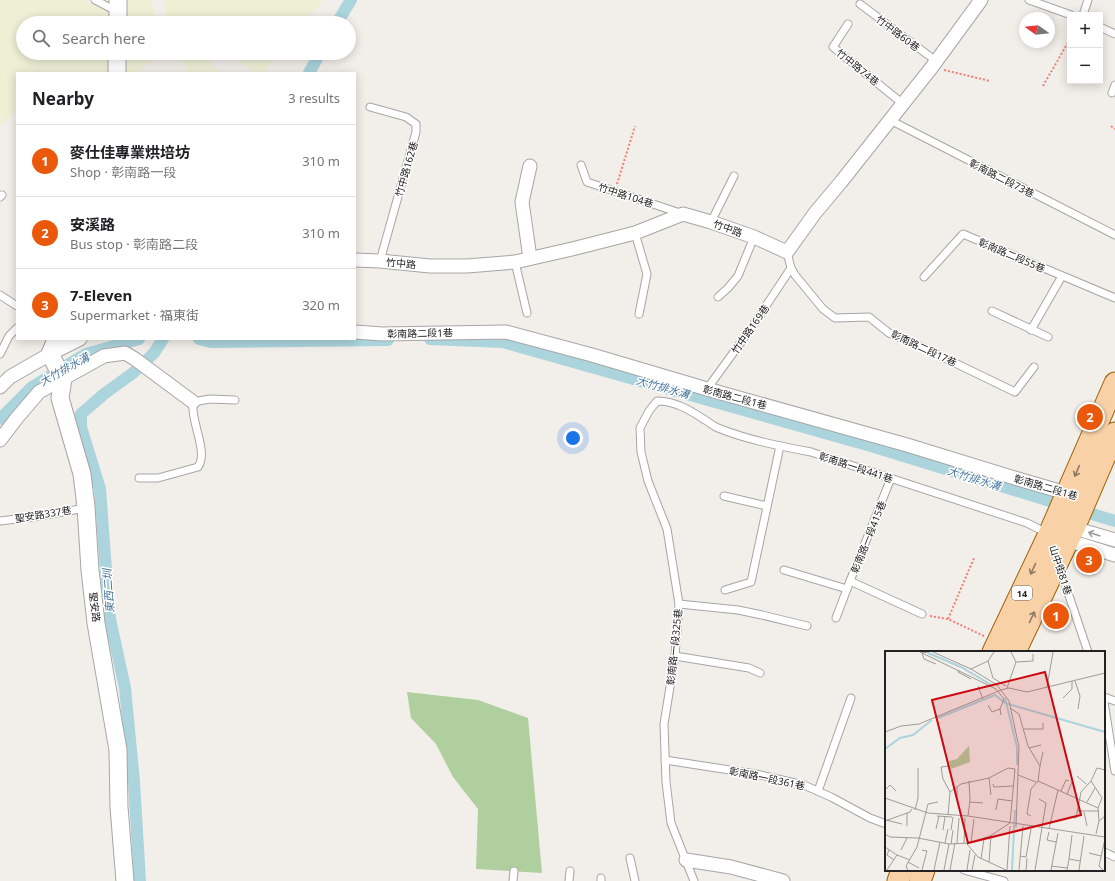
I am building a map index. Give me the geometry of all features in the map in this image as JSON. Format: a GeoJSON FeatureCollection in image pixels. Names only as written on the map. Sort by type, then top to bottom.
{"type":"FeatureCollection","features":[{"type":"Feature","properties":{"kind":"main road","name":"14"},"geometry":{"type":"LineString","coordinates":[[1002,649],[1059,539],[1077,496],[1107,444],[1115,384]]}},
{"type":"Feature","properties":{"kind":"main road","name":"14"},"geometry":{"type":"LineString","coordinates":[[1002,649],[1059,539]]}},
{"type":"Feature","properties":{"kind":"main road"},"geometry":{"type":"LineString","coordinates":[[898,881],[902,871]]}},
{"type":"Feature","properties":{"kind":"main road"},"geometry":{"type":"LineString","coordinates":[[920,881],[924,871]]}},
{"type":"Feature","properties":{"kind":"street"},"geometry":{"type":"LineString","coordinates":[[787,252],[815,213],[934,64],[981,0]]}},
{"type":"Feature","properties":{"kind":"street"},"geometry":{"type":"LineString","coordinates":[[117,60],[117,72]]}},
{"type":"Feature","properties":{"kind":"street"},"geometry":{"type":"LineString","coordinates":[[530,166],[522,202],[530,258]]}},
{"type":"Feature","properties":{"kind":"street","name":"竹中路"},"geometry":{"type":"LineString","coordinates":[[356,260],[438,266],[467,266],[515,262],[635,233],[683,214],[711,222],[787,252]]}},
{"type":"Feature","properties":{"kind":"street","name":"彰南路二段1巷"},"geometry":{"type":"LineString","coordinates":[[356,332],[382,334],[506,332],[907,445],[1077,496]]}},
{"type":"Feature","properties":{"kind":"street"},"geometry":{"type":"LineString","coordinates":[[0,387],[10,377],[53,347],[77,340]]}},
{"type":"Feature","properties":{"kind":"street"},"geometry":{"type":"LineString","coordinates":[[53,347],[63,379]]}},
{"type":"Feature","properties":{"kind":"street"},"geometry":{"type":"LineString","coordinates":[[0,440],[39,392],[104,356],[125,353],[136,359],[193,402]]}},
{"type":"Feature","properties":{"kind":"street","name":"聖安路"},"geometry":{"type":"LineString","coordinates":[[63,379],[60,398],[82,474],[96,622],[118,750],[119,807],[125,881]]}},
{"type":"Feature","properties":{"kind":"street"},"geometry":{"type":"LineString","coordinates":[[1059,539],[1115,540]]}},
{"type":"Feature","properties":{"kind":"street"},"geometry":{"type":"LineString","coordinates":[[1059,539],[1115,555]]}},
{"type":"Feature","properties":{"kind":"street"},"geometry":{"type":"LineString","coordinates":[[686,860],[731,867],[783,881]]}},
{"type":"Feature","properties":{"kind":"lane"},"geometry":{"type":"LineString","coordinates":[[95,0],[118,12]]}},
{"type":"Feature","properties":{"kind":"lane"},"geometry":{"type":"LineString","coordinates":[[1029,0],[1067,14]]}},
{"type":"Feature","properties":{"kind":"lane"},"geometry":{"type":"LineString","coordinates":[[1084,12],[1088,0]]}},
{"type":"Feature","properties":{"kind":"lane","name":"竹中路60巷"},"geometry":{"type":"LineString","coordinates":[[860,4],[934,64]]}},
{"type":"Feature","properties":{"kind":"lane","name":"竹中路74巷"},"geometry":{"type":"LineString","coordinates":[[848,24],[833,47],[903,104]]}},
{"type":"Feature","properties":{"kind":"lane"},"geometry":{"type":"LineString","coordinates":[[1103,28],[1115,34]]}},
{"type":"Feature","properties":{"kind":"lane"},"geometry":{"type":"LineString","coordinates":[[1112,93],[1115,85]]}},
{"type":"Feature","properties":{"kind":"lane","name":"竹中路162巷"},"geometry":{"type":"LineString","coordinates":[[370,107],[406,117],[416,124],[416,132],[380,261]]}},
{"type":"Feature","properties":{"kind":"lane","name":"彰南路二段73巷"},"geometry":{"type":"LineString","coordinates":[[890,120],[1115,235]]}},
{"type":"Feature","properties":{"kind":"lane","name":"竹中路104巷"},"geometry":{"type":"LineString","coordinates":[[581,165],[587,182],[683,214]]}},
{"type":"Feature","properties":{"kind":"lane"},"geometry":{"type":"LineString","coordinates":[[711,222],[734,176]]}},
{"type":"Feature","properties":{"kind":"lane"},"geometry":{"type":"LineString","coordinates":[[635,233],[647,274],[639,314]]}},
{"type":"Feature","properties":{"kind":"lane","name":"彰南路二段55巷"},"geometry":{"type":"LineString","coordinates":[[924,277],[963,234],[1115,298]]}},
{"type":"Feature","properties":{"kind":"lane"},"geometry":{"type":"LineString","coordinates":[[718,297],[738,276],[754,238]]}},
{"type":"Feature","properties":{"kind":"lane","name":"彰南路二段17巷"},"geometry":{"type":"LineString","coordinates":[[787,252],[794,275],[823,309],[835,318],[869,316],[889,332],[922,346],[1015,392],[1034,367]]}},
{"type":"Feature","properties":{"kind":"lane"},"geometry":{"type":"LineString","coordinates":[[515,262],[527,313]]}},
{"type":"Feature","properties":{"kind":"lane","name":"竹中路169巷"},"geometry":{"type":"LineString","coordinates":[[707,389],[752,327],[791,268]]}},
{"type":"Feature","properties":{"kind":"lane"},"geometry":{"type":"LineString","coordinates":[[1031,330],[1062,276]]}},
{"type":"Feature","properties":{"kind":"lane"},"geometry":{"type":"LineString","coordinates":[[0,295],[16,305]]}},
{"type":"Feature","properties":{"kind":"lane"},"geometry":{"type":"LineString","coordinates":[[992,311],[1048,337]]}},
{"type":"Feature","properties":{"kind":"lane"},"geometry":{"type":"LineString","coordinates":[[0,354],[8,336],[16,329]]}},
{"type":"Feature","properties":{"kind":"lane"},"geometry":{"type":"LineString","coordinates":[[139,478],[158,478],[198,467],[201,463],[201,449],[191,410],[193,402],[210,399],[235,400]]}},
{"type":"Feature","properties":{"kind":"lane","name":"彰南路一段441巷"},"geometry":{"type":"LineString","coordinates":[[664,401],[686,408],[717,427],[780,446],[811,452],[891,478],[1027,523],[1059,539]]}},
{"type":"Feature","properties":{"kind":"lane","name":"彰南路一段325巷"},"geometry":{"type":"LineString","coordinates":[[664,401],[657,402],[649,411],[640,428],[641,452],[648,481],[667,529],[679,604],[675,656],[664,724],[666,782],[671,823],[694,881]]}},
{"type":"Feature","properties":{"kind":"lane"},"geometry":{"type":"LineString","coordinates":[[725,590],[751,582],[780,446]]}},
{"type":"Feature","properties":{"kind":"lane","name":"彰南路一段415巷"},"geometry":{"type":"LineString","coordinates":[[891,478],[848,585],[922,614]]}},
{"type":"Feature","properties":{"kind":"lane"},"geometry":{"type":"LineString","coordinates":[[724,496],[767,506]]}},
{"type":"Feature","properties":{"kind":"lane","name":"聖安路337巷"},"geometry":{"type":"LineString","coordinates":[[0,521],[86,508]]}},
{"type":"Feature","properties":{"kind":"lane","name":"山中街81巷"},"geometry":{"type":"LineString","coordinates":[[1059,539],[1088,651]]}},
{"type":"Feature","properties":{"kind":"lane"},"geometry":{"type":"LineString","coordinates":[[784,570],[848,585],[836,618]]}},
{"type":"Feature","properties":{"kind":"lane"},"geometry":{"type":"LineString","coordinates":[[679,604],[738,610],[807,626]]}},
{"type":"Feature","properties":{"kind":"lane"},"geometry":{"type":"LineString","coordinates":[[675,656],[749,668],[760,673]]}},
{"type":"Feature","properties":{"kind":"lane"},"geometry":{"type":"LineString","coordinates":[[1105,697],[1115,701]]}},
{"type":"Feature","properties":{"kind":"lane"},"geometry":{"type":"LineString","coordinates":[[818,791],[851,698]]}},
{"type":"Feature","properties":{"kind":"lane"},"geometry":{"type":"LineString","coordinates":[[1105,708],[1115,771]]}},
{"type":"Feature","properties":{"kind":"lane","name":"彰南路一段361巷"},"geometry":{"type":"LineString","coordinates":[[665,760],[756,774],[804,784],[870,818],[885,824]]}},
{"type":"Feature","properties":{"kind":"lane"},"geometry":{"type":"LineString","coordinates":[[1105,852],[1115,857]]}},
{"type":"Feature","properties":{"kind":"lane"},"geometry":{"type":"LineString","coordinates":[[630,858],[635,881]]}},
{"type":"Feature","properties":{"kind":"lane"},"geometry":{"type":"LineString","coordinates":[[514,871],[514,881]]}},
{"type":"Feature","properties":{"kind":"lane"},"geometry":{"type":"LineString","coordinates":[[569,881],[570,871]]}},
{"type":"Feature","properties":{"kind":"lane"},"geometry":{"type":"LineString","coordinates":[[968,871],[1004,881]]}},
{"type":"Feature","properties":{"kind":"path"},"geometry":{"type":"LineString","coordinates":[[1044,86],[1067,44]]}},
{"type":"Feature","properties":{"kind":"path"},"geometry":{"type":"LineString","coordinates":[[934,64],[990,81]]}},
{"type":"Feature","properties":{"kind":"path"},"geometry":{"type":"LineString","coordinates":[[615,192],[635,126]]}},
{"type":"Feature","properties":{"kind":"path"},"geometry":{"type":"LineString","coordinates":[[1111,126],[1115,129]]}},
{"type":"Feature","properties":{"kind":"path"},"geometry":{"type":"LineString","coordinates":[[948,619],[974,558]]}},
{"type":"Feature","properties":{"kind":"path"},"geometry":{"type":"LineString","coordinates":[[922,614],[948,619],[1002,649]]}},
{"type":"Feature","properties":{"kind":"green space"},"geometry":{"type":"Polygon","coordinates":[[[0,0],[83,0],[110,11],[110,16],[16,16],[16,60],[109,60],[109,72],[16,72],[16,110],[0,126],[0,0]]]}},
{"type":"Feature","properties":{"kind":"green space"},"geometry":{"type":"Polygon","coordinates":[[[123,0],[152,0],[155,16],[123,16],[123,0]]]}},
{"type":"Feature","properties":{"kind":"green space"},"geometry":{"type":"Polygon","coordinates":[[[165,0],[324,0],[309,16],[166,16],[165,0]]]}},
{"type":"Feature","properties":{"kind":"green space"},"geometry":{"type":"Polygon","coordinates":[[[123,60],[153,60],[138,72],[124,72],[123,60]]]}},
{"type":"Feature","properties":{"kind":"green space"},"geometry":{"type":"Polygon","coordinates":[[[182,60],[210,60],[209,61],[219,72],[188,72],[182,60]]]}},
{"type":"Feature","properties":{"kind":"green space"},"geometry":{"type":"Polygon","coordinates":[[[239,60],[273,60],[264,72],[252,72],[239,60]]]}},
{"type":"Feature","properties":{"kind":"green space"},"geometry":{"type":"Polygon","coordinates":[[[407,692],[478,700],[528,718],[542,873],[476,869],[478,809],[453,777],[436,744],[411,718],[407,692]]]}},
{"type":"Feature","properties":{"kind":"waterway"},"geometry":{"type":"LineString","coordinates":[[341,16],[351,0]]}},
{"type":"Feature","properties":{"kind":"waterway"},"geometry":{"type":"LineString","coordinates":[[310,72],[316,60]]}},
{"type":"Feature","properties":{"kind":"waterway","name":"大竹排水溝"},"geometry":{"type":"LineString","coordinates":[[430,339],[503,342],[871,446],[1115,521]]}},
{"type":"Feature","properties":{"kind":"waterway","name":"大竹排水溝"},"geometry":{"type":"LineString","coordinates":[[0,419],[32,387],[86,354],[135,340]]}},
{"type":"Feature","properties":{"kind":"waterway","name":"東西二圳"},"geometry":{"type":"LineString","coordinates":[[140,881],[134,782],[125,688],[110,619],[100,489],[81,427],[81,414],[104,394],[133,373],[154,353],[162,340]]}},
{"type":"Feature","properties":{"kind":"waterway","name":"大竹排水溝"},"geometry":{"type":"LineString","coordinates":[[203,340],[211,342],[388,340]]}},
{"type":"Feature","properties":{"kind":"place","name":"安溪路"},"geometry":{"type":"Point","coordinates":[1090,417]}},
{"type":"Feature","properties":{"kind":"place","name":"7-Eleven"},"geometry":{"type":"Point","coordinates":[1089,560]}},
{"type":"Feature","properties":{"kind":"place","name":"麥仕佳專業烘培坊"},"geometry":{"type":"Point","coordinates":[1056,616]}}]}
